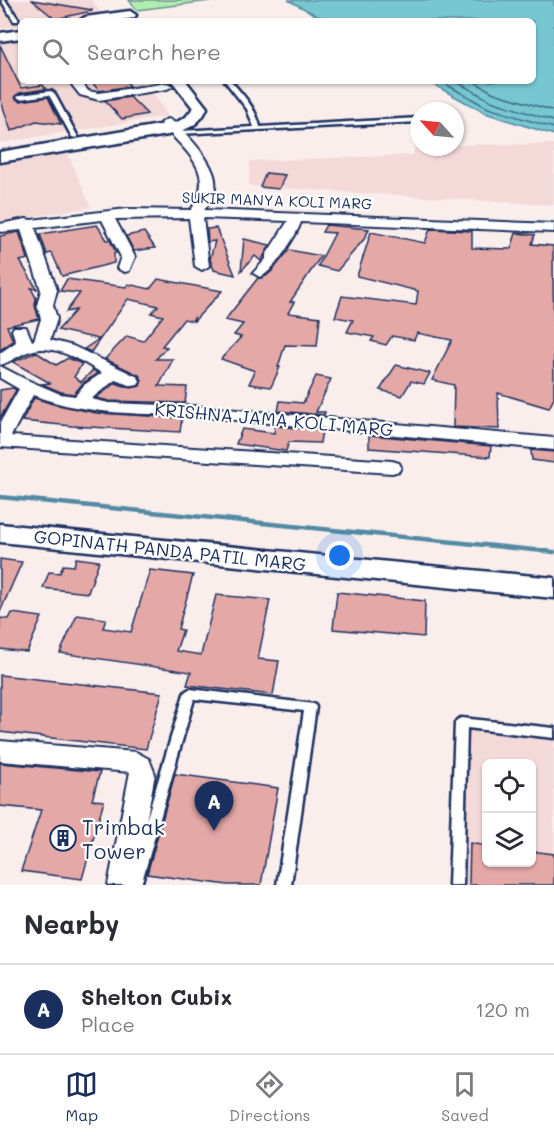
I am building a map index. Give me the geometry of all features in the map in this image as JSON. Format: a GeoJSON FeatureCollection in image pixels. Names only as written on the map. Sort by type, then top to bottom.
{"type":"FeatureCollection","features":[{"type":"Feature","properties":{"kind":"street"},"geometry":{"type":"LineString","coordinates":[[104,18],[123,15]]}},
{"type":"Feature","properties":{"kind":"street"},"geometry":{"type":"LineString","coordinates":[[0,32],[18,24]]}},
{"type":"Feature","properties":{"kind":"street"},"geometry":{"type":"LineString","coordinates":[[0,37],[18,34]]}},
{"type":"Feature","properties":{"kind":"street"},"geometry":{"type":"LineString","coordinates":[[77,84],[84,93],[99,97],[165,84]]}},
{"type":"Feature","properties":{"kind":"street"},"geometry":{"type":"LineString","coordinates":[[0,157],[188,124],[198,116],[200,108],[171,84]]}},
{"type":"Feature","properties":{"kind":"street"},"geometry":{"type":"LineString","coordinates":[[0,149],[75,137],[174,128]]}},
{"type":"Feature","properties":{"kind":"street"},"geometry":{"type":"LineString","coordinates":[[174,128],[206,172],[209,184],[206,197],[195,214],[202,266]]}},
{"type":"Feature","properties":{"kind":"street","name":"SUKIR MANYA KOLI MARG"},"geometry":{"type":"LineString","coordinates":[[0,228],[26,223],[127,213],[296,217],[554,228]]}},
{"type":"Feature","properties":{"kind":"street"},"geometry":{"type":"LineString","coordinates":[[106,215],[128,257],[124,268]]}},
{"type":"Feature","properties":{"kind":"street"},"geometry":{"type":"LineString","coordinates":[[260,273],[273,260],[273,255],[292,228],[296,217]]}},
{"type":"Feature","properties":{"kind":"street"},"geometry":{"type":"LineString","coordinates":[[26,223],[49,290],[45,305],[49,320],[41,344]]}},
{"type":"Feature","properties":{"kind":"street"},"geometry":{"type":"LineString","coordinates":[[0,355],[23,346],[25,341],[20,330]]}},
{"type":"Feature","properties":{"kind":"street"},"geometry":{"type":"LineString","coordinates":[[0,369],[29,346],[41,344],[61,346],[113,374],[132,381]]}},
{"type":"Feature","properties":{"kind":"street","name":"KRISHNA JAMA KOLI MARG"},"geometry":{"type":"LineString","coordinates":[[0,369],[22,391],[109,408],[271,418],[554,444]]}},
{"type":"Feature","properties":{"kind":"street"},"geometry":{"type":"LineString","coordinates":[[78,403],[95,385],[113,374]]}},
{"type":"Feature","properties":{"kind":"street"},"geometry":{"type":"LineString","coordinates":[[22,391],[0,440],[392,467]]}},
{"type":"Feature","properties":{"kind":"street","name":"GOPINATH PANDA PATIL MARG"},"geometry":{"type":"LineString","coordinates":[[0,533],[554,588]]}},
{"type":"Feature","properties":{"kind":"street"},"geometry":{"type":"LineString","coordinates":[[0,751],[136,762],[141,766],[143,774],[121,885]]}},
{"type":"Feature","properties":{"kind":"lane"},"geometry":{"type":"LineString","coordinates":[[3,0],[18,22]]}},
{"type":"Feature","properties":{"kind":"lane"},"geometry":{"type":"LineString","coordinates":[[231,84],[251,108],[256,117],[258,129]]}},
{"type":"Feature","properties":{"kind":"lane"},"geometry":{"type":"LineString","coordinates":[[20,97],[51,93],[75,137]]}},
{"type":"Feature","properties":{"kind":"lane"},"geometry":{"type":"LineString","coordinates":[[174,128],[258,129],[410,121]]}},
{"type":"Feature","properties":{"kind":"lane"},"geometry":{"type":"LineString","coordinates":[[134,885],[190,694],[310,707],[284,885]]}},
{"type":"Feature","properties":{"kind":"lane"},"geometry":{"type":"LineString","coordinates":[[456,885],[461,723],[554,733]]}},
{"type":"Feature","properties":{"kind":"shaded area"},"geometry":{"type":"Polygon","coordinates":[[[0,0],[92,0],[100,12],[94,17],[86,18],[18,18],[18,26],[0,28],[0,0]]]}},
{"type":"Feature","properties":{"kind":"shaded area"},"geometry":{"type":"Polygon","coordinates":[[[18,40],[18,84],[147,84],[168,116],[0,143],[0,42],[18,40]]]}},
{"type":"Feature","properties":{"kind":"shaded area"},"geometry":{"type":"Polygon","coordinates":[[[554,144],[554,205],[249,186],[250,161],[410,155],[464,156],[464,145],[554,144]]]}},
{"type":"Feature","properties":{"kind":"shaded area"},"geometry":{"type":"Polygon","coordinates":[[[68,154],[91,207],[0,222],[0,164],[68,154]]]}},
{"type":"Feature","properties":{"kind":"shaded area"},"geometry":{"type":"Polygon","coordinates":[[[457,725],[554,736],[554,885],[453,885],[457,725]]]}},
{"type":"Feature","properties":{"kind":"green space"},"geometry":{"type":"Polygon","coordinates":[[[129,0],[218,0],[137,10],[129,0]]]}},
{"type":"Feature","properties":{"kind":"water"},"geometry":{"type":"Polygon","coordinates":[[[288,0],[554,0],[554,135],[485,113],[432,84],[536,84],[536,18],[321,18],[288,0]]]}},
{"type":"Feature","properties":{"kind":"building"},"geometry":{"type":"Polygon","coordinates":[[[32,0],[92,10],[60,18],[54,18],[32,0]]]}},
{"type":"Feature","properties":{"kind":"building"},"geometry":{"type":"Polygon","coordinates":[[[0,45],[21,88],[43,85],[46,89],[20,93],[15,96],[16,99],[20,101],[48,97],[61,124],[36,121],[11,131],[0,98],[0,45]]]}},
{"type":"Feature","properties":{"kind":"building"},"geometry":{"type":"Polygon","coordinates":[[[93,84],[128,84],[130,86],[99,91],[93,84]]]}},
{"type":"Feature","properties":{"kind":"building"},"geometry":{"type":"Polygon","coordinates":[[[130,97],[147,114],[122,119],[105,101],[130,97]]]}},
{"type":"Feature","properties":{"kind":"building"},"geometry":{"type":"Polygon","coordinates":[[[266,173],[285,175],[279,189],[260,187],[266,173]]]}},
{"type":"Feature","properties":{"kind":"building"},"geometry":{"type":"Polygon","coordinates":[[[97,225],[107,240],[110,240],[116,253],[114,253],[114,263],[62,276],[52,253],[47,254],[40,234],[97,225]]]}},
{"type":"Feature","properties":{"kind":"building"},"geometry":{"type":"Polygon","coordinates":[[[326,225],[369,229],[365,238],[337,271],[318,266],[335,233],[322,232],[326,225]]]}},
{"type":"Feature","properties":{"kind":"building"},"geometry":{"type":"Polygon","coordinates":[[[216,228],[235,275],[214,270],[210,259],[215,241],[208,242],[207,229],[216,228]]]}},
{"type":"Feature","properties":{"kind":"building"},"geometry":{"type":"Polygon","coordinates":[[[430,229],[472,231],[472,248],[511,249],[516,233],[535,235],[532,244],[553,246],[554,398],[549,408],[498,393],[499,429],[453,427],[454,385],[432,380],[452,340],[417,333],[414,340],[392,336],[386,345],[371,341],[374,337],[347,332],[353,320],[335,317],[342,296],[416,305],[418,291],[357,276],[371,232],[425,243],[430,229]]]}},
{"type":"Feature","properties":{"kind":"building"},"geometry":{"type":"Polygon","coordinates":[[[19,232],[28,259],[20,261],[37,289],[31,288],[36,298],[35,306],[39,319],[7,326],[13,341],[0,350],[0,236],[19,232]]]}},
{"type":"Feature","properties":{"kind":"building"},"geometry":{"type":"Polygon","coordinates":[[[144,232],[155,248],[134,251],[126,236],[144,232]]]}},
{"type":"Feature","properties":{"kind":"building"},"geometry":{"type":"Polygon","coordinates":[[[244,239],[270,245],[261,261],[255,256],[241,271],[244,239]]]}},
{"type":"Feature","properties":{"kind":"building"},"geometry":{"type":"Polygon","coordinates":[[[289,250],[321,256],[290,302],[294,302],[288,313],[320,317],[317,346],[285,345],[278,367],[280,367],[271,387],[249,384],[255,371],[221,359],[241,337],[234,335],[243,324],[225,320],[258,278],[272,271],[289,250]]]}},
{"type":"Feature","properties":{"kind":"building"},"geometry":{"type":"Polygon","coordinates":[[[67,279],[126,287],[128,284],[150,289],[158,279],[222,291],[194,321],[194,318],[192,321],[184,319],[162,346],[167,347],[156,359],[173,359],[159,386],[187,387],[185,403],[109,401],[96,398],[115,383],[131,388],[140,386],[142,380],[139,375],[105,359],[127,336],[143,341],[163,316],[151,313],[158,306],[128,299],[91,352],[84,349],[99,339],[58,330],[76,310],[66,312],[80,293],[60,291],[67,279]]]}},
{"type":"Feature","properties":{"kind":"building"},"geometry":{"type":"Polygon","coordinates":[[[36,352],[56,365],[68,358],[82,364],[74,377],[81,382],[93,370],[98,373],[83,383],[74,394],[61,392],[42,384],[50,383],[13,362],[36,352]]]}},
{"type":"Feature","properties":{"kind":"building"},"geometry":{"type":"Polygon","coordinates":[[[396,365],[430,373],[424,384],[411,381],[402,396],[380,390],[396,365]]]}},
{"type":"Feature","properties":{"kind":"building"},"geometry":{"type":"Polygon","coordinates":[[[316,376],[331,379],[316,412],[325,412],[324,415],[278,411],[280,401],[303,403],[316,376]]]}},
{"type":"Feature","properties":{"kind":"building"},"geometry":{"type":"Polygon","coordinates":[[[13,388],[16,390],[0,418],[0,390],[13,388]]]}},
{"type":"Feature","properties":{"kind":"building"},"geometry":{"type":"Polygon","coordinates":[[[34,398],[96,413],[182,418],[180,432],[22,421],[34,398]]]}},
{"type":"Feature","properties":{"kind":"building"},"geometry":{"type":"Polygon","coordinates":[[[275,426],[322,430],[320,443],[289,442],[286,451],[236,444],[242,429],[274,433],[275,426]]]}},
{"type":"Feature","properties":{"kind":"building"},"geometry":{"type":"Polygon","coordinates":[[[369,435],[491,446],[490,457],[369,448],[369,435]]]}},
{"type":"Feature","properties":{"kind":"building"},"geometry":{"type":"Polygon","coordinates":[[[531,450],[554,452],[554,463],[532,460],[531,450]]]}},
{"type":"Feature","properties":{"kind":"building"},"geometry":{"type":"Polygon","coordinates":[[[76,558],[99,561],[88,593],[43,588],[49,572],[60,573],[63,565],[74,566],[76,558]]]}},
{"type":"Feature","properties":{"kind":"building"},"geometry":{"type":"Polygon","coordinates":[[[0,559],[22,562],[0,612],[0,559]]]}},
{"type":"Feature","properties":{"kind":"building"},"geometry":{"type":"Polygon","coordinates":[[[150,570],[193,575],[178,629],[183,630],[176,651],[201,655],[216,595],[270,600],[258,659],[279,661],[273,695],[187,685],[191,672],[60,653],[77,615],[106,619],[103,628],[131,632],[150,570]]]}},
{"type":"Feature","properties":{"kind":"building"},"geometry":{"type":"Polygon","coordinates":[[[337,592],[425,601],[424,637],[333,629],[337,592]]]}},
{"type":"Feature","properties":{"kind":"building"},"geometry":{"type":"Polygon","coordinates":[[[12,613],[42,617],[27,652],[0,649],[0,618],[9,619],[12,613]]]}},
{"type":"Feature","properties":{"kind":"building"},"geometry":{"type":"Polygon","coordinates":[[[0,675],[162,693],[146,749],[0,732],[0,675]]]}},
{"type":"Feature","properties":{"kind":"building","name":"Trimbak Tower"},"geometry":{"type":"Polygon","coordinates":[[[0,763],[100,772],[92,800],[104,801],[82,879],[21,871],[41,810],[0,806],[0,763]]]}},
{"type":"Feature","properties":{"kind":"building"},"geometry":{"type":"Polygon","coordinates":[[[175,774],[278,788],[261,885],[228,885],[147,874],[175,774]]]}},
{"type":"Feature","properties":{"kind":"building"},"geometry":{"type":"Polygon","coordinates":[[[470,843],[482,845],[482,867],[536,867],[536,852],[554,854],[554,885],[469,885],[470,843]]]}},
{"type":"Feature","properties":{"kind":"waterway"},"geometry":{"type":"LineString","coordinates":[[0,497],[554,552]]}},
{"type":"Feature","properties":{"kind":"place","name":"Shelton Cubix"},"geometry":{"type":"Point","coordinates":[214,831]}},
{"type":"Feature","properties":{"kind":"place","name":"Trimbak Tower"},"geometry":{"type":"Point","coordinates":[63,838]}}]}
